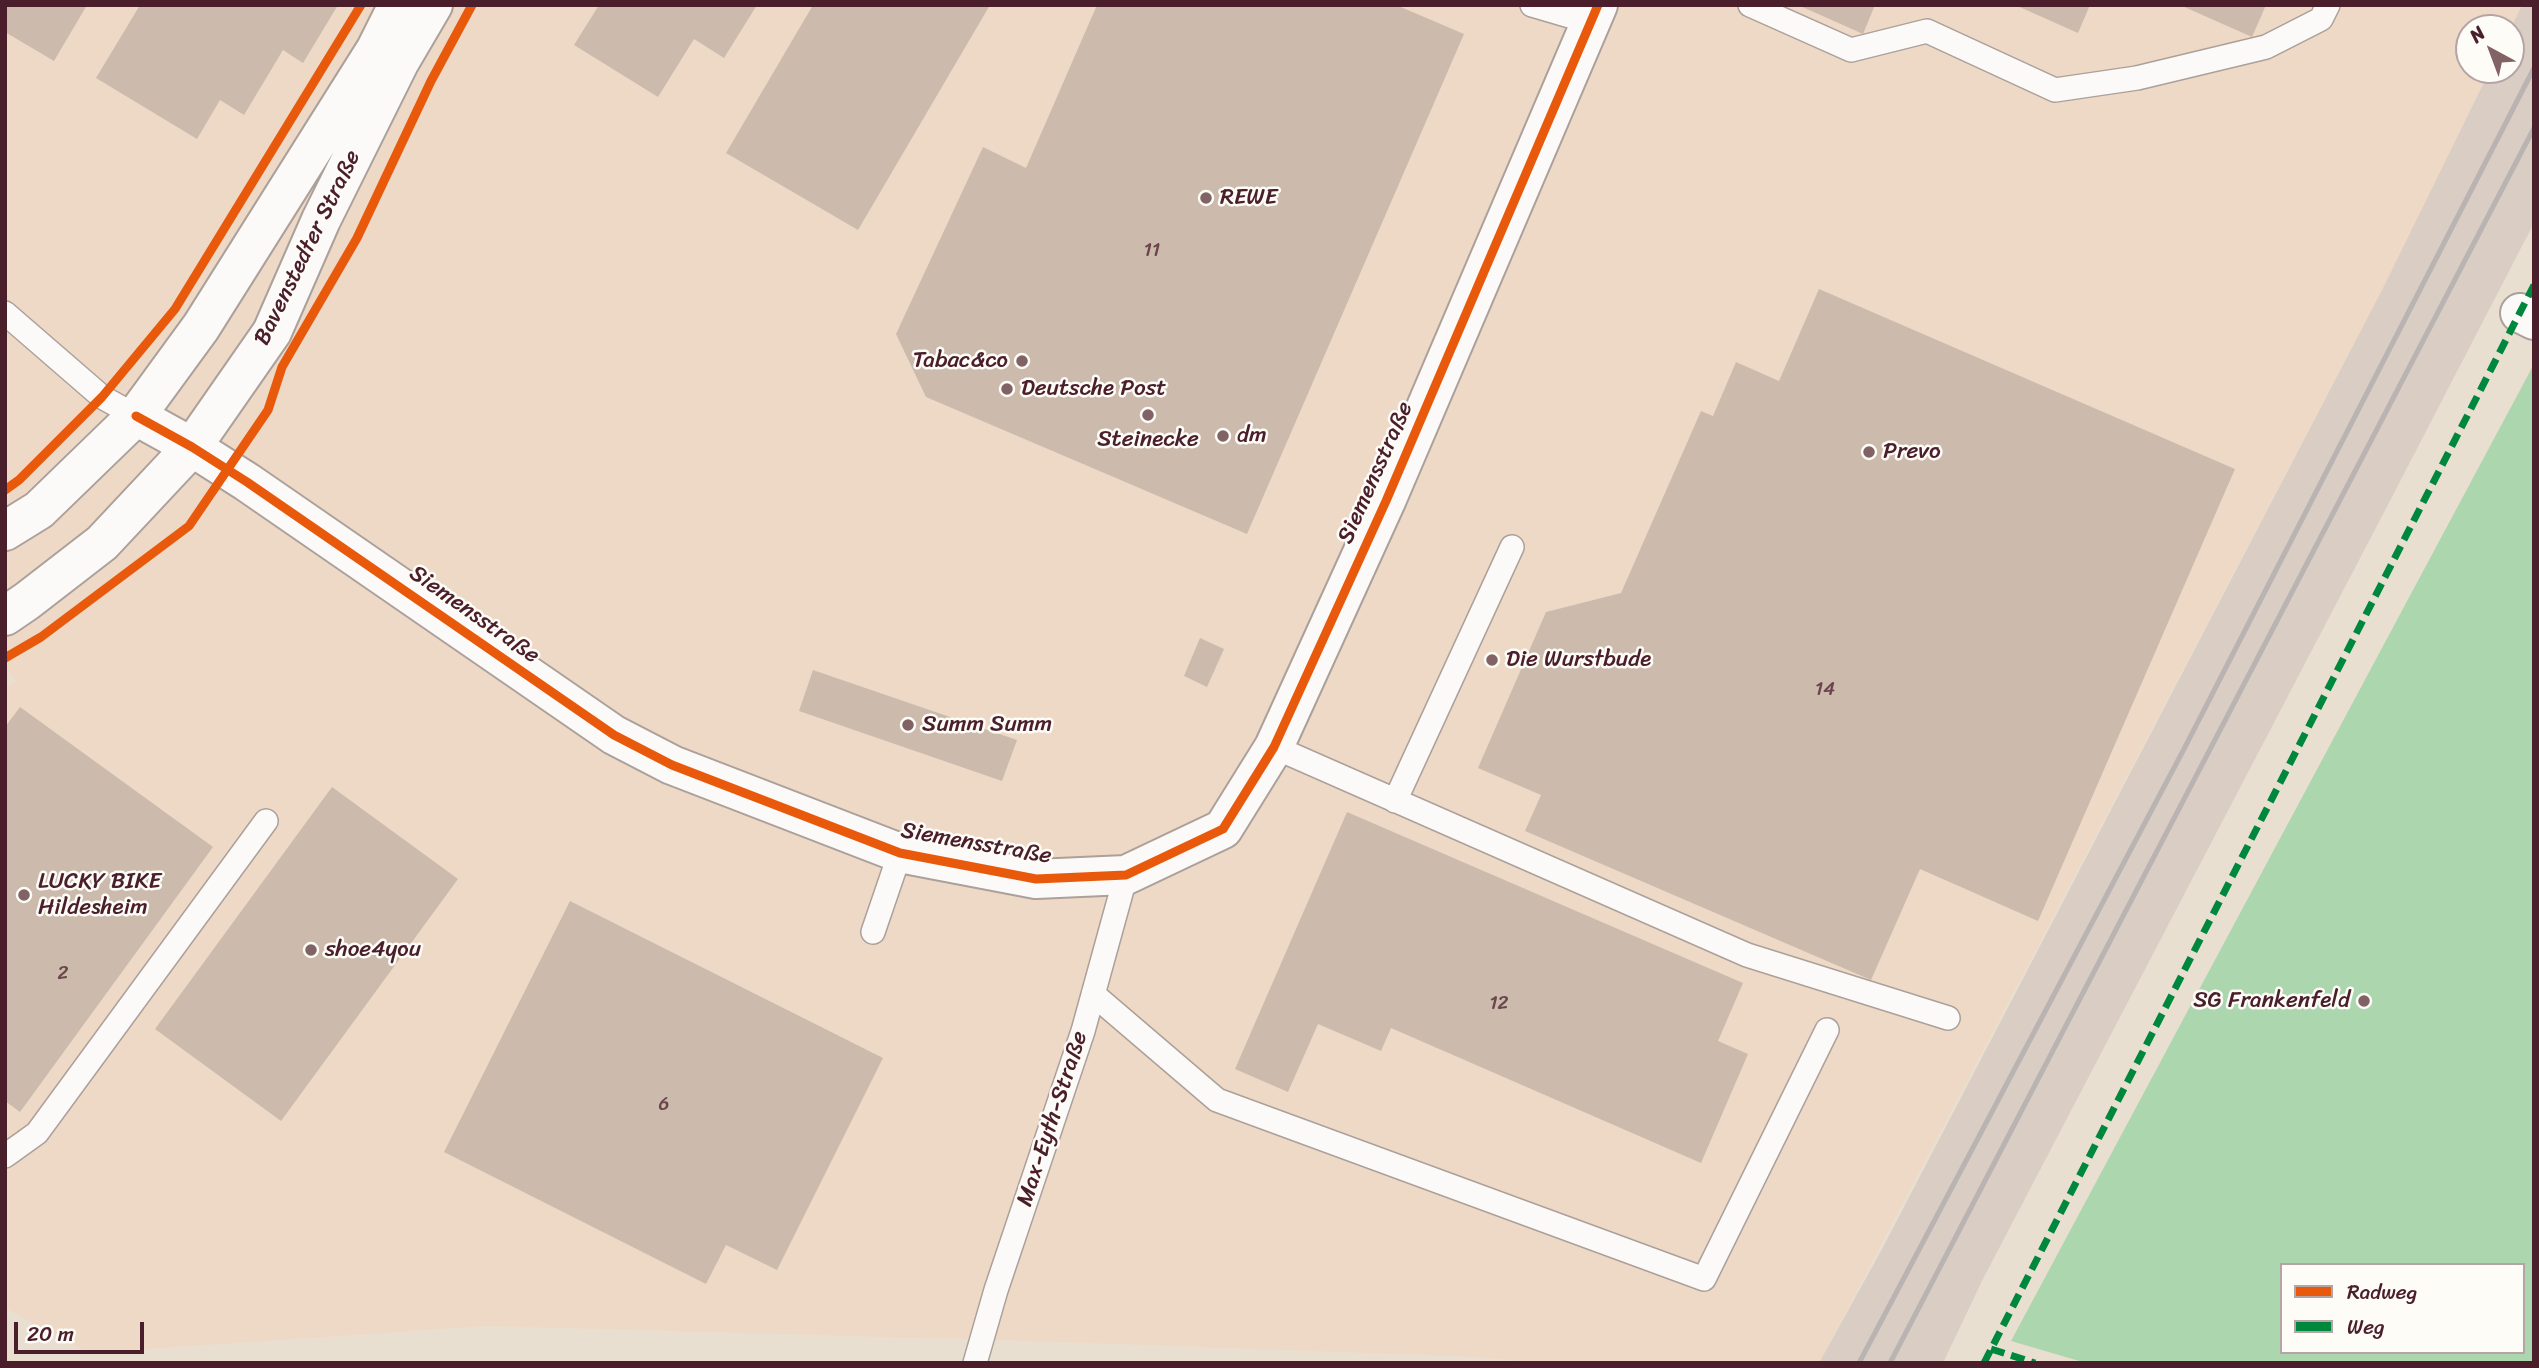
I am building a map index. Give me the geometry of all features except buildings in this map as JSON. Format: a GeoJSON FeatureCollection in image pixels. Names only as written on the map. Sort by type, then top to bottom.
{"type":"FeatureCollection","features":[{"type":"Feature","properties":{"kind":"street","name":"Bavenstedter Straße"},"geometry":{"type":"LineString","coordinates":[[5,531],[39,510],[136,416],[216,303],[376,49],[398,5]]}},
{"type":"Feature","properties":{"kind":"street","name":"Bavenstedter Straße"},"geometry":{"type":"LineString","coordinates":[[5,616],[102,543],[192,447],[272,332],[321,220],[399,63],[433,5]]}},
{"type":"Feature","properties":{"kind":"street","name":"Siemensstraße"},"geometry":{"type":"LineString","coordinates":[[136,416],[192,447],[424,602],[614,735],[672,765],[900,853],[1036,878],[1126,875],[1223,829],[1274,747],[1385,500],[1594,14]]}},
{"type":"Feature","properties":{"kind":"lane"},"geometry":{"type":"LineString","coordinates":[[1532,5],[1594,14]]}},
{"type":"Feature","properties":{"kind":"lane"},"geometry":{"type":"LineString","coordinates":[[1750,5],[1851,50],[1927,31],[2055,90],[2137,78],[2266,47],[2321,19],[2328,5]]}},
{"type":"Feature","properties":{"kind":"lane"},"geometry":{"type":"LineString","coordinates":[[5,313],[102,397],[136,416]]}},
{"type":"Feature","properties":{"kind":"lane"},"geometry":{"type":"LineString","coordinates":[[1395,801],[1512,547]]}},
{"type":"Feature","properties":{"kind":"lane"},"geometry":{"type":"LineString","coordinates":[[1274,747],[1747,955],[1948,1018]]}},
{"type":"Feature","properties":{"kind":"lane"},"geometry":{"type":"LineString","coordinates":[[5,1156],[37,1133],[266,821]]}},
{"type":"Feature","properties":{"kind":"lane"},"geometry":{"type":"LineString","coordinates":[[873,932],[900,853]]}},
{"type":"Feature","properties":{"kind":"lane","name":"Max-Eyth-Straße"},"geometry":{"type":"LineString","coordinates":[[975,1363],[996,1290],[1093,994],[1126,875]]}},
{"type":"Feature","properties":{"kind":"lane"},"geometry":{"type":"LineString","coordinates":[[1093,994],[1217,1100],[1704,1279],[1827,1030]]}},
{"type":"Feature","properties":{"kind":"shaded area"},"geometry":{"type":"Polygon","coordinates":[[[5,5],[2522,5],[2518,14],[2455,14],[2455,84],[2483,84],[2382,290],[1819,1363],[1539,1363],[1477,1357],[1032,1341],[486,1326],[89,1353],[5,1308],[5,688],[16,682],[5,664],[5,5]]]}},
{"type":"Feature","properties":{"kind":"shaded area"},"geometry":{"type":"Polygon","coordinates":[[[2522,5],[2534,5],[2534,223],[1983,1279],[1943,1363],[1819,1363],[1882,1249],[2382,290],[2483,84],[2525,84],[2525,14],[2518,14],[2522,5]]]}},
{"type":"Feature","properties":{"kind":"green space","name":"SG Frankenfeld"},"geometry":{"type":"Polygon","coordinates":[[[2534,364],[2534,1363],[2086,1363],[2011,1341],[2534,364]]]}},
{"type":"Feature","properties":{"kind":"railway"},"geometry":{"type":"LineString","coordinates":[[1859,1363],[2184,749],[2534,68]]}},
{"type":"Feature","properties":{"kind":"railway"},"geometry":{"type":"LineString","coordinates":[[1890,1363],[2534,128]]}},
{"type":"Feature","properties":{"kind":"marked path"},"geometry":{"type":"LineString","coordinates":[[1984,1363],[2534,285]]}},
{"type":"Feature","properties":{"kind":"marked path"},"geometry":{"type":"LineString","coordinates":[[1991,1349],[2035,1363]]}},
{"type":"Feature","properties":{"kind":"cycle path"},"geometry":{"type":"LineString","coordinates":[[5,490],[19,480],[102,397],[175,309],[361,5]]}},
{"type":"Feature","properties":{"kind":"cycle path"},"geometry":{"type":"LineString","coordinates":[[5,658],[41,637],[189,526],[268,410],[282,367],[357,238],[431,81],[472,5]]}},
{"type":"Feature","properties":{"kind":"cycle path"},"geometry":{"type":"LineString","coordinates":[[136,416],[247,482],[614,735],[672,765],[900,853],[1036,879],[1126,875],[1223,829],[1274,747],[1386,501],[1598,5]]}},
{"type":"Feature","properties":{"kind":"place","name":"REWE"},"geometry":{"type":"Point","coordinates":[1206,198]}},
{"type":"Feature","properties":{"kind":"place","name":"Tabac&co"},"geometry":{"type":"Point","coordinates":[1022,361]}},
{"type":"Feature","properties":{"kind":"place","name":"Deutsche Post"},"geometry":{"type":"Point","coordinates":[1007,389]}},
{"type":"Feature","properties":{"kind":"place","name":"Steinecke"},"geometry":{"type":"Point","coordinates":[1148,415]}},
{"type":"Feature","properties":{"kind":"place","name":"dm"},"geometry":{"type":"Point","coordinates":[1223,436]}},
{"type":"Feature","properties":{"kind":"place","name":"Prevo"},"geometry":{"type":"Point","coordinates":[1869,452]}},
{"type":"Feature","properties":{"kind":"place","name":"Die Wurstbude"},"geometry":{"type":"Point","coordinates":[1492,660]}},
{"type":"Feature","properties":{"kind":"place","name":"Summ Summ"},"geometry":{"type":"Point","coordinates":[908,725]}},
{"type":"Feature","properties":{"kind":"place","name":"LUCKY BIKE Hildesheim"},"geometry":{"type":"Point","coordinates":[24,895]}},
{"type":"Feature","properties":{"kind":"place","name":"shoe4you"},"geometry":{"type":"Point","coordinates":[311,950]}},
{"type":"Feature","properties":{"kind":"place","name":"SG Frankenfeld"},"geometry":{"type":"Point","coordinates":[2364,1001]}}]}
